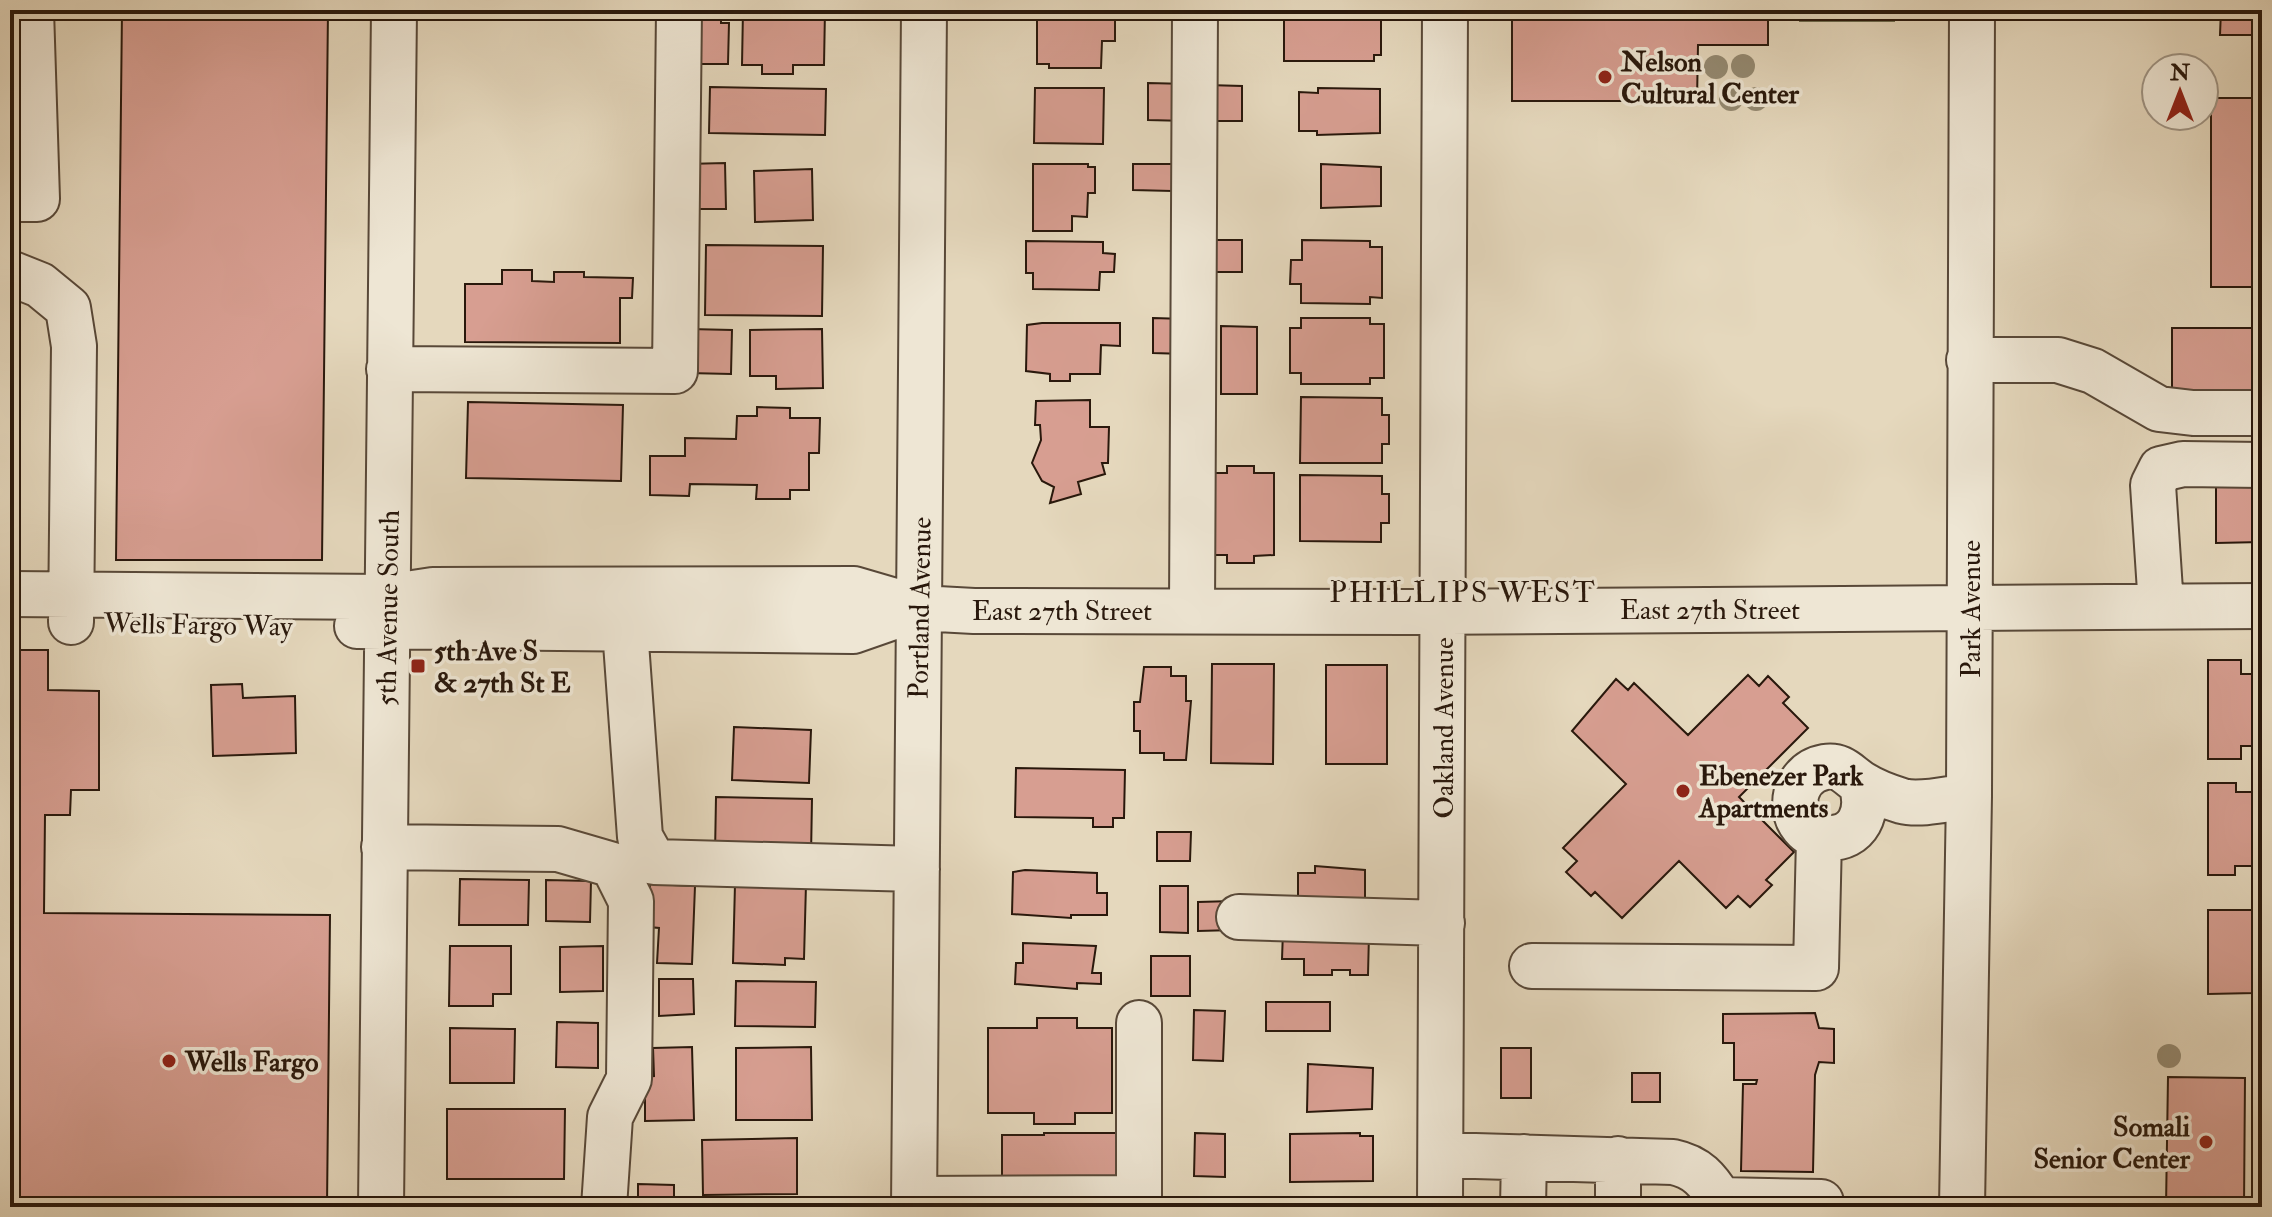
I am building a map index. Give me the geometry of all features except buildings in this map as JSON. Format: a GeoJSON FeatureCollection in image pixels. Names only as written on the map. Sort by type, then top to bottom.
{"type":"FeatureCollection","features":[{"type":"Feature","properties":{"kind":"street"},"geometry":{"type":"LineString","coordinates":[[10,199],[37,199],[31,10]]}},
{"type":"Feature","properties":{"kind":"street","name":"5th Avenue South"},"geometry":{"type":"LineString","coordinates":[[381,1207],[394,10]]}},
{"type":"Feature","properties":{"kind":"street"},"geometry":{"type":"LineString","coordinates":[[389,369],[675,371],[679,10]]}},
{"type":"Feature","properties":{"kind":"street","name":"Portland Avenue"},"geometry":{"type":"LineString","coordinates":[[914,1203],[924,10]]}},
{"type":"Feature","properties":{"kind":"street"},"geometry":{"type":"LineString","coordinates":[[1192,609],[1195,10]]}},
{"type":"Feature","properties":{"kind":"street","name":"Oakland Avenue"},"geometry":{"type":"LineString","coordinates":[[1440,1207],[1445,10]]}},
{"type":"Feature","properties":{"kind":"street","name":"Park Avenue"},"geometry":{"type":"LineString","coordinates":[[1962,1207],[1969,796],[1972,10]]}},
{"type":"Feature","properties":{"kind":"street"},"geometry":{"type":"LineString","coordinates":[[10,273],[40,285],[68,308],[74,346],[71,608]]}},
{"type":"Feature","properties":{"kind":"street"},"geometry":{"type":"LineString","coordinates":[[1969,360],[2058,360],[2093,371],[2159,409],[2262,413]]}},
{"type":"Feature","properties":{"kind":"street"},"geometry":{"type":"LineString","coordinates":[[2161,606],[2153,485],[2161,469],[2183,464],[2262,465]]}},
{"type":"Feature","properties":{"kind":"street","name":"East 27th Street"},"geometry":{"type":"LineString","coordinates":[[387,612],[433,590],[854,589],[919,608],[1443,612],[2262,606]]}},
{"type":"Feature","properties":{"kind":"street","name":"Wells Fargo Way"},"geometry":{"type":"LineString","coordinates":[[10,594],[71,608],[387,612]]}},
{"type":"Feature","properties":{"kind":"street","name":"Wells Fargo Way"},"geometry":{"type":"LineString","coordinates":[[10,621],[71,608]]}},
{"type":"Feature","properties":{"kind":"street","name":"East 27th Street"},"geometry":{"type":"LineString","coordinates":[[387,612],[625,629],[853,631],[919,608]]}},
{"type":"Feature","properties":{"kind":"street"},"geometry":{"type":"LineString","coordinates":[[625,629],[640,837],[654,862],[917,869]]}},
{"type":"Feature","properties":{"kind":"street"},"geometry":{"type":"LineString","coordinates":[[1861,784],[1866,800],[1863,818],[1852,832],[1836,839],[1819,838],[1802,827],[1793,808],[1796,789],[1808,773],[1827,766],[1847,770],[1861,784],[1905,802],[1969,796]]}},
{"type":"Feature","properties":{"kind":"street"},"geometry":{"type":"LineString","coordinates":[[1532,966],[1816,968],[1819,838]]}},
{"type":"Feature","properties":{"kind":"street"},"geometry":{"type":"LineString","coordinates":[[384,847],[558,849],[613,865],[631,901],[629,1079],[610,1117],[604,1207]]}},
{"type":"Feature","properties":{"kind":"street"},"geometry":{"type":"LineString","coordinates":[[1239,917],[1442,923]]}},
{"type":"Feature","properties":{"kind":"street"},"geometry":{"type":"LineString","coordinates":[[914,1203],[1139,1198],[1139,1023]]}},
{"type":"Feature","properties":{"kind":"street"},"geometry":{"type":"LineString","coordinates":[[1441,1155],[1618,1159],[1690,1165],[1709,1182],[1720,1204],[1821,1205]]}},
{"type":"Feature","properties":{"kind":"street"},"geometry":{"type":"LineString","coordinates":[[1523,1207],[1524,1157]]}},
{"type":"Feature","properties":{"kind":"street"},"geometry":{"type":"LineString","coordinates":[[1618,1159],[1618,1207]]}},
{"type":"Feature","properties":{"kind":"green space"},"geometry":{"type":"Polygon","coordinates":[[[1800,10],[1894,10],[1894,21],[1800,21],[1800,10]]]}},
{"type":"Feature","properties":{"kind":"place","name":"Nelson Cultural Center"},"geometry":{"type":"Point","coordinates":[1605,77]}},
{"type":"Feature","properties":{"kind":"place","name":"5th Ave S & 27th St E"},"geometry":{"type":"Point","coordinates":[418,666]}},
{"type":"Feature","properties":{"kind":"place","name":"Ebenezer Park Apartments"},"geometry":{"type":"Point","coordinates":[1683,791]}},
{"type":"Feature","properties":{"kind":"place","name":"Wells Fargo"},"geometry":{"type":"Point","coordinates":[169,1061]}},
{"type":"Feature","properties":{"kind":"place","name":"Somali Senior Center"},"geometry":{"type":"Point","coordinates":[2206,1142]}},
{"type":"Feature","properties":{"kind":"district","name":"PHILLIPS WEST"},"geometry":{"type":"Point","coordinates":[1463,592]}}]}
